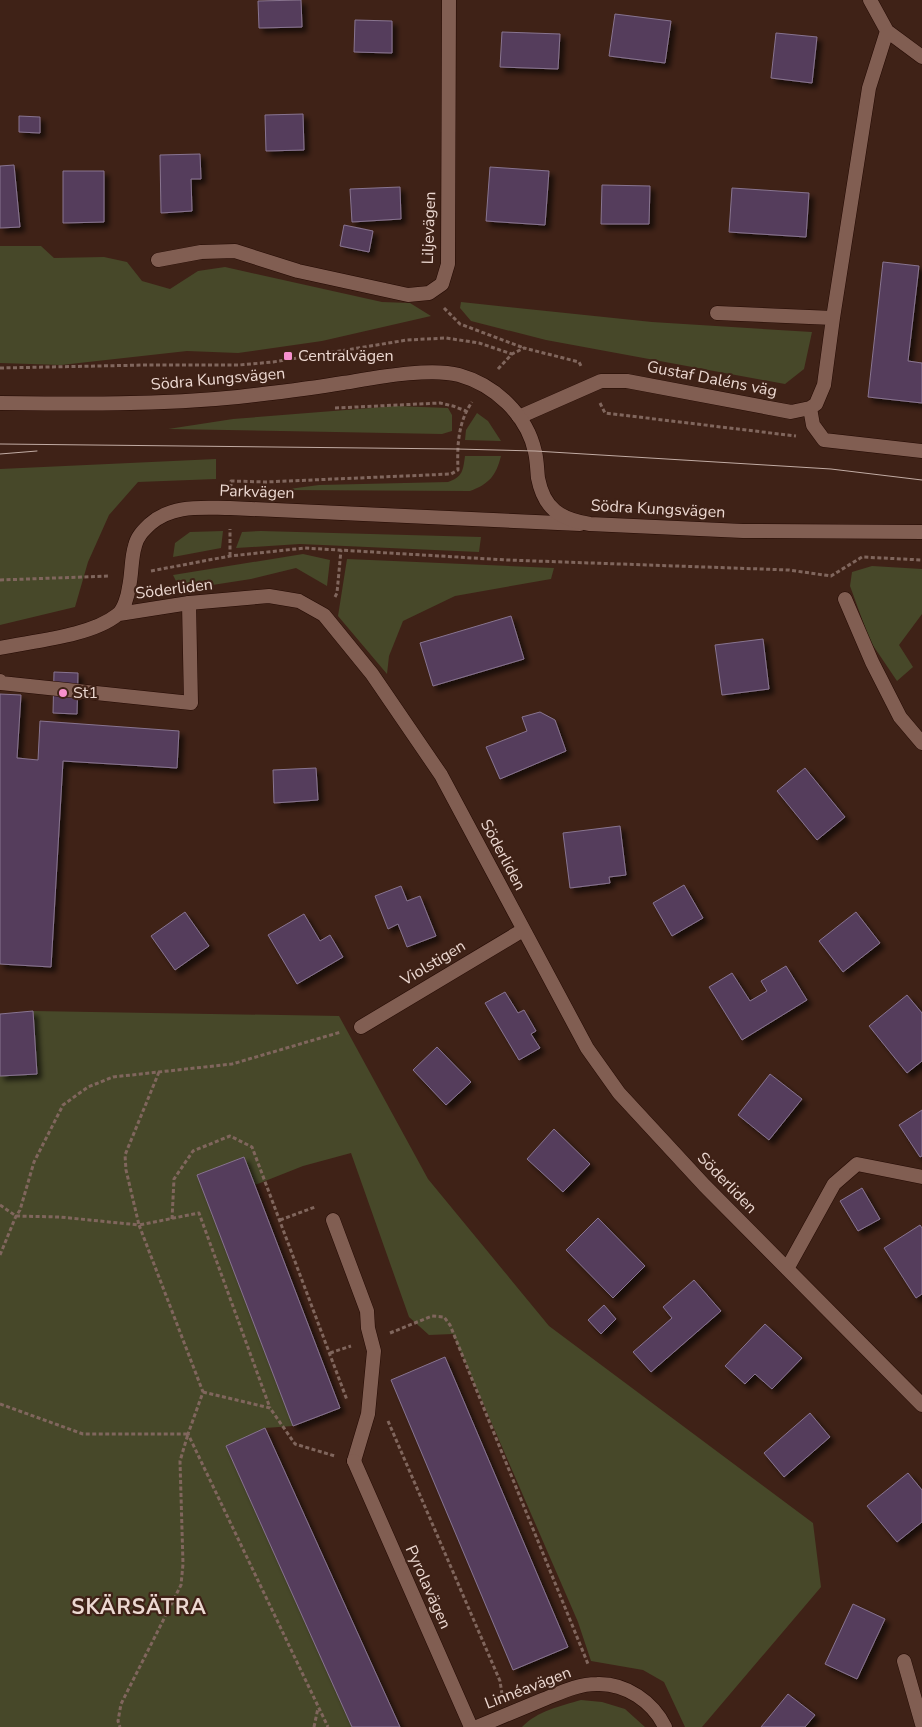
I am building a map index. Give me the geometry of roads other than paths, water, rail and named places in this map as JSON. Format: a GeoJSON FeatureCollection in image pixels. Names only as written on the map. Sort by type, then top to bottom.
{"type":"FeatureCollection","features":[{"type":"Feature","properties":{"kind":"street","name":"Liljevägen"},"geometry":{"type":"LineString","coordinates":[[158,260],[201,252],[235,251],[298,271],[408,295],[429,293],[442,284],[448,264],[449,0]]}},
{"type":"Feature","properties":{"kind":"street"},"geometry":{"type":"LineString","coordinates":[[870,0],[887,31],[922,57]]}},
{"type":"Feature","properties":{"kind":"street"},"geometry":{"type":"LineString","coordinates":[[887,31],[869,88],[824,384],[816,404],[810,408],[813,425],[824,440],[922,451]]}},
{"type":"Feature","properties":{"kind":"street"},"geometry":{"type":"LineString","coordinates":[[717,313],[833,318]]}},
{"type":"Feature","properties":{"kind":"street","name":"Södra Kungsvägen"},"geometry":{"type":"LineString","coordinates":[[0,403],[179,403],[305,389],[402,374],[441,372],[459,375],[493,390],[508,403],[527,429],[535,451],[538,479],[550,505],[562,517],[588,524],[742,531],[922,532]]}},
{"type":"Feature","properties":{"kind":"street","name":"Gustaf Daléns väg"},"geometry":{"type":"LineString","coordinates":[[519,417],[601,380],[627,381],[791,412],[810,408]]}},
{"type":"Feature","properties":{"kind":"street","name":"Parkvägen"},"geometry":{"type":"LineString","coordinates":[[119,614],[128,594],[135,546],[141,533],[157,518],[182,508],[230,508],[588,524]]}},
{"type":"Feature","properties":{"kind":"street","name":"Söderliden"},"geometry":{"type":"LineString","coordinates":[[119,614],[189,603],[269,596],[299,601],[324,614],[372,674],[441,775],[587,1048],[619,1093],[704,1185],[922,1405]]}},
{"type":"Feature","properties":{"kind":"street"},"geometry":{"type":"LineString","coordinates":[[845,599],[872,662],[900,717],[922,743]]}},
{"type":"Feature","properties":{"kind":"street"},"geometry":{"type":"LineString","coordinates":[[0,681],[1,683],[191,703],[189,603]]}},
{"type":"Feature","properties":{"kind":"street"},"geometry":{"type":"LineString","coordinates":[[0,648],[74,634],[99,626],[119,614]]}},
{"type":"Feature","properties":{"kind":"street","name":"Violstigen"},"geometry":{"type":"LineString","coordinates":[[361,1027],[523,930]]}},
{"type":"Feature","properties":{"kind":"street"},"geometry":{"type":"LineString","coordinates":[[787,1269],[834,1184],[857,1164],[922,1176]]}},
{"type":"Feature","properties":{"kind":"street","name":"Pyrolavägen"},"geometry":{"type":"LineString","coordinates":[[333,1220],[367,1311],[368,1328],[374,1351],[368,1414],[354,1461],[471,1727]]}},
{"type":"Feature","properties":{"kind":"street"},"geometry":{"type":"LineString","coordinates":[[904,1661],[922,1724]]}},
{"type":"Feature","properties":{"kind":"street","name":"Linnéavägen"},"geometry":{"type":"LineString","coordinates":[[477,1727],[574,1687],[596,1684],[624,1688],[645,1701],[660,1716],[666,1727]]}},
{"type":"Feature","properties":{"kind":"tram line"},"geometry":{"type":"LineString","coordinates":[[0,444],[535,451],[831,469],[922,480]]}},
{"type":"Feature","properties":{"kind":"tram line"},"geometry":{"type":"LineString","coordinates":[[0,454],[37,451]]}},
{"type":"Feature","properties":{"kind":"place","name":"Centralvägen"},"geometry":{"type":"Point","coordinates":[288,356]}},
{"type":"Feature","properties":{"kind":"place","name":"St1"},"geometry":{"type":"Point","coordinates":[63,693]}},
{"type":"Feature","properties":{"kind":"district","name":"SKÄRSÄTRA"},"geometry":{"type":"Point","coordinates":[139,1607]}}]}
